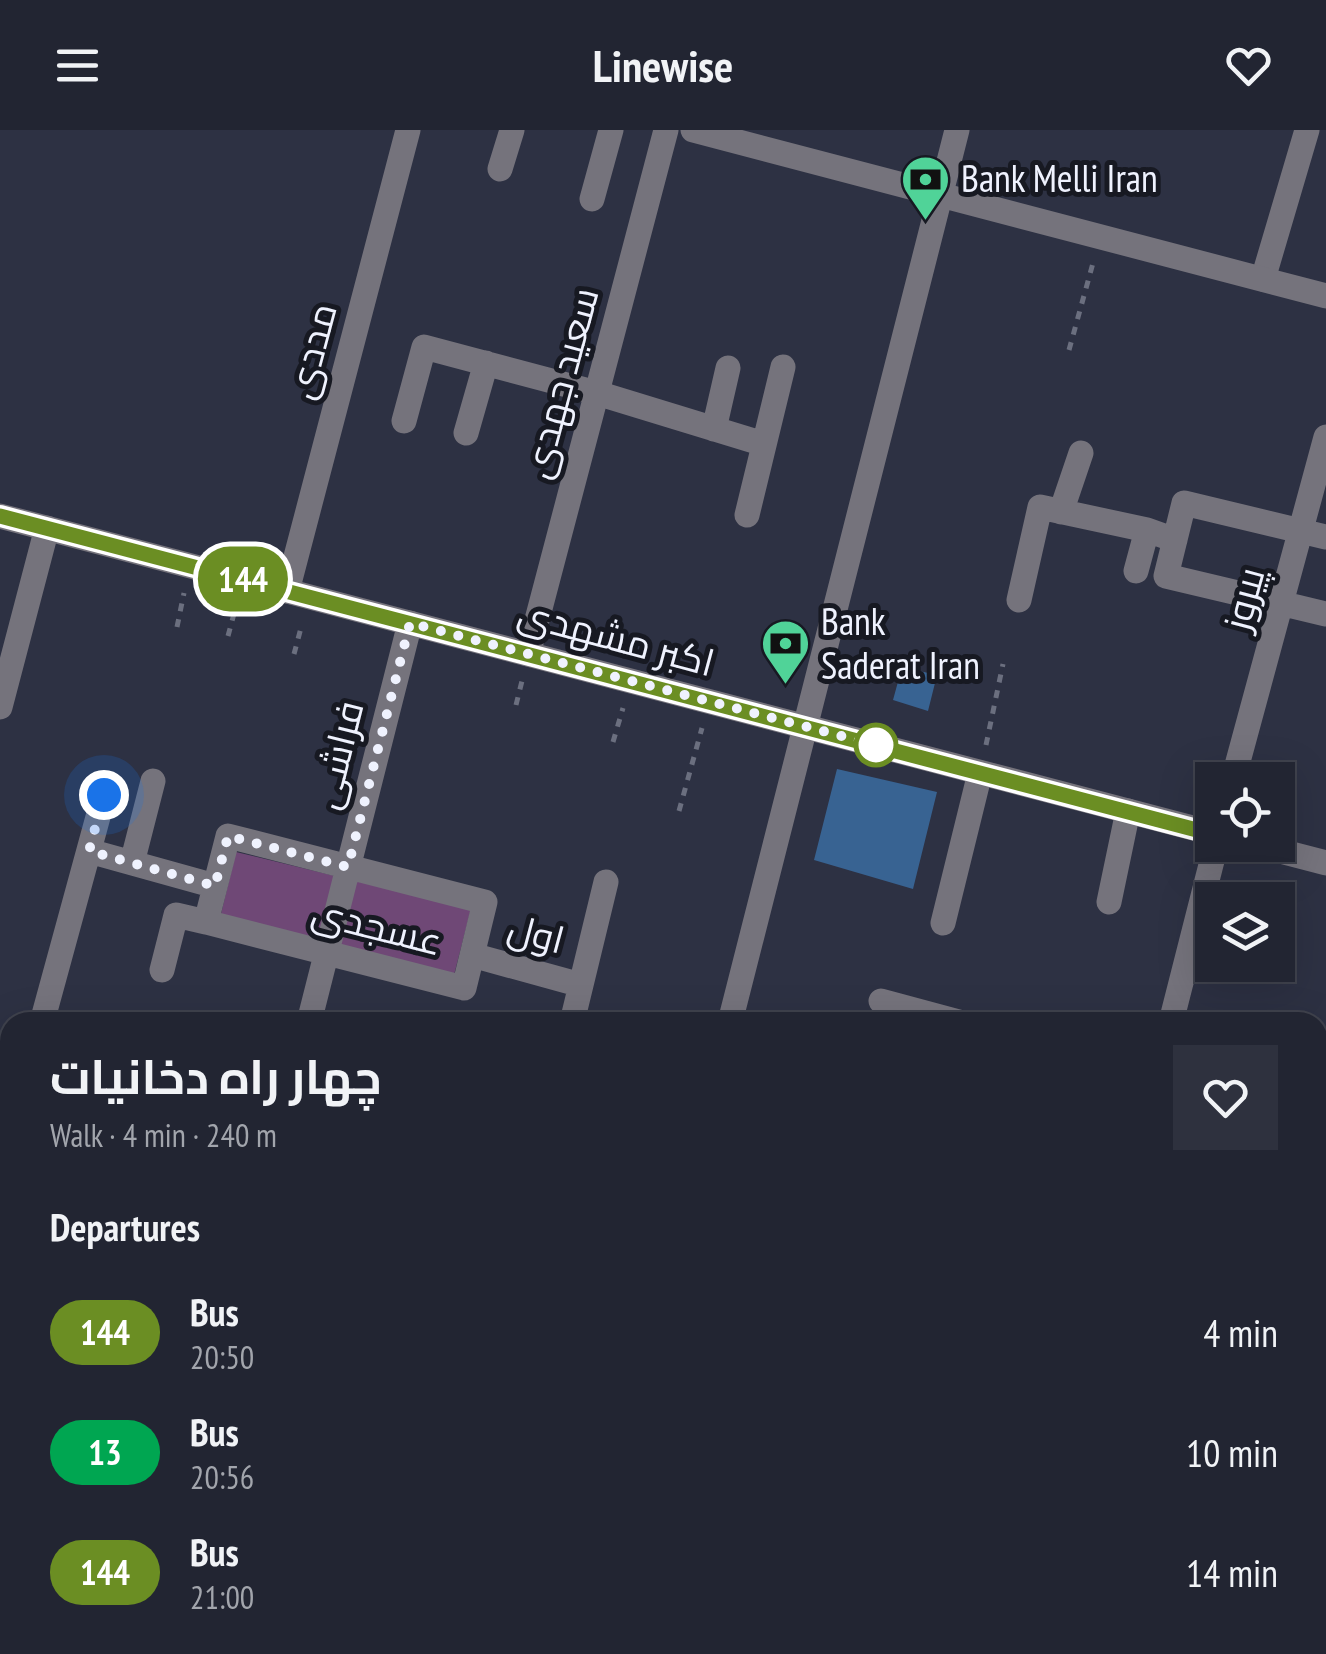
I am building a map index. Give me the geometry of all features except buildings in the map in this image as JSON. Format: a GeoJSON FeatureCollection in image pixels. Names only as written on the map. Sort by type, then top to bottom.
{"type":"FeatureCollection","features":[{"type":"Feature","properties":{"kind":"street","name":"مددی"},"geometry":{"type":"LineString","coordinates":[[288,591],[408,130]]}},
{"type":"Feature","properties":{"kind":"street"},"geometry":{"type":"LineString","coordinates":[[500,170],[512,130]]}},
{"type":"Feature","properties":{"kind":"street"},"geometry":{"type":"LineString","coordinates":[[592,199],[611,130]]}},
{"type":"Feature","properties":{"kind":"street","name":"سعید جهدی"},"geometry":{"type":"LineString","coordinates":[[528,654],[666,130]]}},
{"type":"Feature","properties":{"kind":"street"},"geometry":{"type":"LineString","coordinates":[[694,130],[1326,296]]}},
{"type":"Feature","properties":{"kind":"street"},"geometry":{"type":"LineString","coordinates":[[733,1012],[957,130]]}},
{"type":"Feature","properties":{"kind":"street"},"geometry":{"type":"LineString","coordinates":[[1264,279],[1306,130]]}},
{"type":"Feature","properties":{"kind":"street"},"geometry":{"type":"LineString","coordinates":[[404,421],[424,347],[597,393],[764,444]]}},
{"type":"Feature","properties":{"kind":"street"},"geometry":{"type":"LineString","coordinates":[[466,432],[486,364]]}},
{"type":"Feature","properties":{"kind":"street"},"geometry":{"type":"LineString","coordinates":[[747,515],[783,367]]}},
{"type":"Feature","properties":{"kind":"street"},"geometry":{"type":"LineString","coordinates":[[714,429],[728,368]]}},
{"type":"Feature","properties":{"kind":"street","name":"پیروز"},"geometry":{"type":"LineString","coordinates":[[1239,762],[1281,603],[1313,533],[1326,436]]}},
{"type":"Feature","properties":{"kind":"street"},"geometry":{"type":"LineString","coordinates":[[1062,512],[1080,453]]}},
{"type":"Feature","properties":{"kind":"street"},"geometry":{"type":"LineString","coordinates":[[1313,533],[1184,503],[1166,576],[1326,614]]}},
{"type":"Feature","properties":{"kind":"street"},"geometry":{"type":"LineString","coordinates":[[1018,600],[1040,508],[1147,530],[1175,540]]}},
{"type":"Feature","properties":{"kind":"street","name":"اکبر مشهدی"},"geometry":{"type":"LineString","coordinates":[[0,516],[1195,829]]}},
{"type":"Feature","properties":{"kind":"street"},"geometry":{"type":"LineString","coordinates":[[0,707],[46,528]]}},
{"type":"Feature","properties":{"kind":"street"},"geometry":{"type":"LineString","coordinates":[[1136,570],[1147,530]]}},
{"type":"Feature","properties":{"kind":"street","name":"فراشی"},"geometry":{"type":"LineString","coordinates":[[312,1012],[410,623]]}},
{"type":"Feature","properties":{"kind":"street"},"geometry":{"type":"LineString","coordinates":[[943,923],[980,772]]}},
{"type":"Feature","properties":{"kind":"street"},"geometry":{"type":"LineString","coordinates":[[132,863],[153,781]]}},
{"type":"Feature","properties":{"kind":"street"},"geometry":{"type":"LineString","coordinates":[[45,1012],[104,795]]}},
{"type":"Feature","properties":{"kind":"street"},"geometry":{"type":"LineString","coordinates":[[1109,902],[1128,811]]}},
{"type":"Feature","properties":{"kind":"street","name":"عسجدی"},"geometry":{"type":"LineString","coordinates":[[228,836],[348,867],[486,902],[464,988],[206,922],[228,836]]}},
{"type":"Feature","properties":{"kind":"street"},"geometry":{"type":"LineString","coordinates":[[89,851],[215,886]]}},
{"type":"Feature","properties":{"kind":"street"},"geometry":{"type":"LineString","coordinates":[[1295,855],[1326,863]]}},
{"type":"Feature","properties":{"kind":"street"},"geometry":{"type":"LineString","coordinates":[[1174,1012],[1212,862]]}},
{"type":"Feature","properties":{"kind":"street"},"geometry":{"type":"LineString","coordinates":[[574,1012],[606,882]]}},
{"type":"Feature","properties":{"kind":"street"},"geometry":{"type":"LineString","coordinates":[[162,970],[176,915],[206,922]]}},
{"type":"Feature","properties":{"kind":"street","name":"اول"},"geometry":{"type":"LineString","coordinates":[[472,955],[581,985]]}},
{"type":"Feature","properties":{"kind":"street"},"geometry":{"type":"LineString","coordinates":[[881,1001],[922,1012]]}},
{"type":"Feature","properties":{"kind":"path"},"geometry":{"type":"LineString","coordinates":[[1069,350],[1100,236]]}},
{"type":"Feature","properties":{"kind":"path"},"geometry":{"type":"LineString","coordinates":[[177,626],[190,565]]}},
{"type":"Feature","properties":{"kind":"path"},"geometry":{"type":"LineString","coordinates":[[980,772],[1003,664]]}},
{"type":"Feature","properties":{"kind":"path"},"geometry":{"type":"LineString","coordinates":[[613,742],[631,681]]}},
{"type":"Feature","properties":{"kind":"path"},"geometry":{"type":"LineString","coordinates":[[679,810],[710,702]]}},
{"type":"Feature","properties":{"kind":"shaded area"},"geometry":{"type":"Polygon","coordinates":[[[236,852],[471,909],[454,975],[220,918],[236,852]]]}},
{"type":"Feature","properties":{"kind":"bus line","name":"144"},"geometry":{"type":"LineString","coordinates":[[0,516],[1195,830]]}},
{"type":"Feature","properties":{"kind":"place","name":"Bank Melli Iran"},"geometry":{"type":"Point","coordinates":[926,222]}},
{"type":"Feature","properties":{"kind":"place","name":"Bank Saderat Iran"},"geometry":{"type":"Point","coordinates":[786,686]}},
{"type":"Feature","properties":{"kind":"route"},"geometry":{"type":"LineString","coordinates":[[104,795],[89,851],[215,886],[228,836],[348,867],[410,623],[876,745]]}}]}
